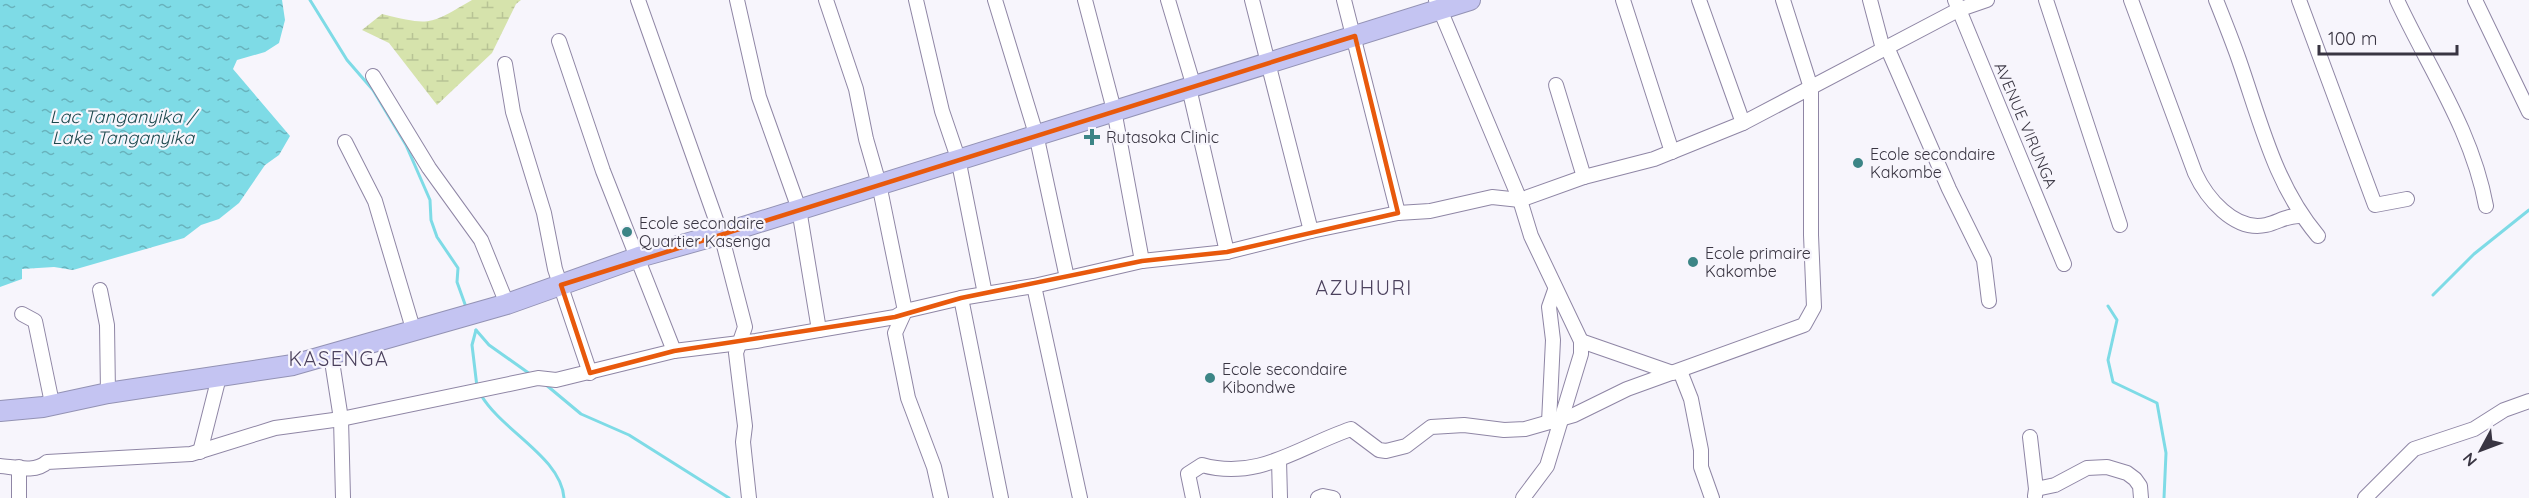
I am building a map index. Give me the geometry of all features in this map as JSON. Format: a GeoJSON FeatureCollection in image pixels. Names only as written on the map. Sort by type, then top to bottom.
{"type":"FeatureCollection","features":[{"type":"Feature","properties":{"kind":"highway"},"geometry":{"type":"LineString","coordinates":[[0,411],[43,407],[52,403],[108,393],[293,365],[414,332],[507,304],[639,257],[721,234],[958,158],[1355,36],[1438,5],[1470,0]]}},
{"type":"Feature","properties":{"kind":"street"},"geometry":{"type":"LineString","coordinates":[[638,0],[721,234],[745,327],[736,353],[750,497]]}},
{"type":"Feature","properties":{"kind":"street"},"geometry":{"type":"LineString","coordinates":[[737,0],[759,96],[799,209],[819,330]]}},
{"type":"Feature","properties":{"kind":"street"},"geometry":{"type":"LineString","coordinates":[[826,0],[856,89],[866,139],[879,184],[905,311],[895,333],[908,398],[934,467],[942,498]]}},
{"type":"Feature","properties":{"kind":"street"},"geometry":{"type":"LineString","coordinates":[[916,0],[942,111],[958,158],[985,294]]}},
{"type":"Feature","properties":{"kind":"street"},"geometry":{"type":"LineString","coordinates":[[995,0],[1036,134],[1067,278]]}},
{"type":"Feature","properties":{"kind":"street"},"geometry":{"type":"LineString","coordinates":[[1085,0],[1114,110],[1142,261]]}},
{"type":"Feature","properties":{"kind":"street"},"geometry":{"type":"LineString","coordinates":[[1168,0],[1191,87],[1227,252]]}},
{"type":"Feature","properties":{"kind":"street"},"geometry":{"type":"LineString","coordinates":[[1252,0],[1270,63],[1311,231]]}},
{"type":"Feature","properties":{"kind":"street"},"geometry":{"type":"LineString","coordinates":[[1344,0],[1355,36],[1357,60],[1398,213]]}},
{"type":"Feature","properties":{"kind":"street"},"geometry":{"type":"LineString","coordinates":[[1623,0],[1672,152]]}},
{"type":"Feature","properties":{"kind":"street"},"geometry":{"type":"LineString","coordinates":[[1699,0],[1743,123]]}},
{"type":"Feature","properties":{"kind":"street"},"geometry":{"type":"LineString","coordinates":[[1192,498],[1188,474],[1202,465],[1227,470],[1246,469],[1279,460],[1351,429],[1379,450],[1386,451],[1406,446],[1431,427],[1464,425],[1504,430],[1525,429],[1555,421],[1604,398],[1804,325],[1814,307],[1811,235],[1811,88],[1783,0]]}},
{"type":"Feature","properties":{"kind":"street"},"geometry":{"type":"LineString","coordinates":[[1870,0],[1885,48],[1984,260],[1989,300]]}},
{"type":"Feature","properties":{"kind":"street"},"geometry":{"type":"LineString","coordinates":[[0,466],[31,468],[47,462],[200,452],[275,428],[341,419],[538,378],[556,380],[674,351],[895,317],[905,311],[961,298],[1034,286],[1142,261],[1227,252],[1398,213],[1430,211],[1500,196],[1520,200],[1584,177],[1672,152],[1743,123],[1885,48],[1957,5],[1987,0]]}},
{"type":"Feature","properties":{"kind":"street"},"geometry":{"type":"LineString","coordinates":[[2046,0],[2120,225]]}},
{"type":"Feature","properties":{"kind":"street"},"geometry":{"type":"LineString","coordinates":[[2132,0],[2194,173],[2207,196],[2224,213],[2250,224],[2265,225],[2286,216],[2301,216]]}},
{"type":"Feature","properties":{"kind":"street"},"geometry":{"type":"LineString","coordinates":[[2216,0],[2240,61],[2267,147],[2301,216],[2318,236]]}},
{"type":"Feature","properties":{"kind":"street"},"geometry":{"type":"LineString","coordinates":[[2299,0],[2375,205],[2407,199]]}},
{"type":"Feature","properties":{"kind":"street"},"geometry":{"type":"LineString","coordinates":[[2397,0],[2463,128],[2476,160],[2486,206]]}},
{"type":"Feature","properties":{"kind":"street"},"geometry":{"type":"LineString","coordinates":[[2475,0],[2529,111]]}},
{"type":"Feature","properties":{"kind":"street"},"geometry":{"type":"LineString","coordinates":[[1438,5],[1520,200],[1527,226],[1555,290],[1581,340],[1581,354],[1555,421],[1547,466],[1523,498]]}},
{"type":"Feature","properties":{"kind":"street","name":"AVENUE VIRUNGA"},"geometry":{"type":"LineString","coordinates":[[1957,5],[2040,200],[2064,264]]}},
{"type":"Feature","properties":{"kind":"street"},"geometry":{"type":"LineString","coordinates":[[559,41],[603,171],[639,257],[674,351]]}},
{"type":"Feature","properties":{"kind":"street"},"geometry":{"type":"LineString","coordinates":[[505,64],[513,112],[542,204],[555,269],[590,373]]}},
{"type":"Feature","properties":{"kind":"street"},"geometry":{"type":"LineString","coordinates":[[373,76],[429,168],[481,240],[507,304]]}},
{"type":"Feature","properties":{"kind":"street"},"geometry":{"type":"LineString","coordinates":[[1556,85],[1584,177]]}},
{"type":"Feature","properties":{"kind":"street"},"geometry":{"type":"LineString","coordinates":[[345,142],[375,201],[414,332]]}},
{"type":"Feature","properties":{"kind":"street"},"geometry":{"type":"LineString","coordinates":[[1034,286],[1080,498]]}},
{"type":"Feature","properties":{"kind":"street"},"geometry":{"type":"LineString","coordinates":[[100,290],[107,326],[108,393]]}},
{"type":"Feature","properties":{"kind":"street"},"geometry":{"type":"LineString","coordinates":[[1555,290],[1549,308],[1553,340],[1555,421]]}},
{"type":"Feature","properties":{"kind":"street"},"geometry":{"type":"LineString","coordinates":[[961,298],[1001,498]]}},
{"type":"Feature","properties":{"kind":"street"},"geometry":{"type":"LineString","coordinates":[[22,314],[35,321],[52,403]]}},
{"type":"Feature","properties":{"kind":"street"},"geometry":{"type":"LineString","coordinates":[[1581,340],[1676,372],[1691,399],[1701,450],[1701,467],[1712,498]]}},
{"type":"Feature","properties":{"kind":"street"},"geometry":{"type":"LineString","coordinates":[[331,355],[341,419],[343,498]]}},
{"type":"Feature","properties":{"kind":"street"},"geometry":{"type":"LineString","coordinates":[[200,452],[219,377]]}},
{"type":"Feature","properties":{"kind":"street"},"geometry":{"type":"LineString","coordinates":[[2365,498],[2414,449],[2474,429],[2504,410],[2529,401]]}},
{"type":"Feature","properties":{"kind":"street"},"geometry":{"type":"LineString","coordinates":[[2030,437],[2035,493],[2087,468],[2107,467],[2127,473],[2135,479],[2140,486],[2141,498]]}},
{"type":"Feature","properties":{"kind":"street"},"geometry":{"type":"LineString","coordinates":[[1279,460],[1280,498]]}},
{"type":"Feature","properties":{"kind":"street"},"geometry":{"type":"LineString","coordinates":[[19,467],[19,498]]}},
{"type":"Feature","properties":{"kind":"street"},"geometry":{"type":"LineString","coordinates":[[1318,498],[1333,498]]}},
{"type":"Feature","properties":{"kind":"highlighted area"},"geometry":{"type":"Polygon","coordinates":[[[1355,36],[1398,213],[1227,252],[1142,261],[961,298],[895,317],[674,351],[590,373],[561,285],[1355,36]]]}},
{"type":"Feature","properties":{"kind":"green space"},"geometry":{"type":"Polygon","coordinates":[[[472,0],[521,0],[516,4],[492,53],[437,105],[389,43],[362,30],[382,14],[429,21],[438,19],[472,0]]]}},
{"type":"Feature","properties":{"kind":"water","name":"Lac Tanganyika / Lake Tanganyika"},"geometry":{"type":"Polygon","coordinates":[[[0,0],[282,0],[285,20],[279,43],[265,52],[237,60],[233,69],[290,136],[279,155],[265,165],[239,203],[219,219],[201,225],[184,238],[73,270],[54,267],[22,269],[22,279],[0,287],[0,0]]]}},
{"type":"Feature","properties":{"kind":"waterway"},"geometry":{"type":"LineString","coordinates":[[310,0],[347,60],[373,90],[406,145],[430,200],[431,220],[437,237],[458,268],[457,282],[466,307]]}},
{"type":"Feature","properties":{"kind":"waterway"},"geometry":{"type":"LineString","coordinates":[[2433,295],[2474,254],[2529,210]]}},
{"type":"Feature","properties":{"kind":"waterway"},"geometry":{"type":"LineString","coordinates":[[2108,306],[2117,320],[2108,360],[2113,382],[2157,403],[2166,453],[2164,498]]}},
{"type":"Feature","properties":{"kind":"waterway"},"geometry":{"type":"LineString","coordinates":[[476,330],[489,345],[530,374]]}},
{"type":"Feature","properties":{"kind":"waterway"},"geometry":{"type":"LineString","coordinates":[[476,330],[472,345],[477,387]]}},
{"type":"Feature","properties":{"kind":"waterway"},"geometry":{"type":"LineString","coordinates":[[545,384],[581,414],[629,435],[729,498]]}},
{"type":"Feature","properties":{"kind":"waterway"},"geometry":{"type":"LineString","coordinates":[[481,395],[502,421],[553,470],[564,498]]}},
{"type":"Feature","properties":{"kind":"place","name":"Rutasoka Clinic"},"geometry":{"type":"Point","coordinates":[1092,137]}},
{"type":"Feature","properties":{"kind":"place","name":"Ecole secondaire Kakombe"},"geometry":{"type":"Point","coordinates":[1858,163]}},
{"type":"Feature","properties":{"kind":"place","name":"Ecole secondaire Quartier Kasenga"},"geometry":{"type":"Point","coordinates":[627,232]}},
{"type":"Feature","properties":{"kind":"place","name":"Ecole primaire Kakombe"},"geometry":{"type":"Point","coordinates":[1693,262]}},
{"type":"Feature","properties":{"kind":"place","name":"Ecole secondaire Kibondwe"},"geometry":{"type":"Point","coordinates":[1210,378]}},
{"type":"Feature","properties":{"kind":"district","name":"AZUHURI"},"geometry":{"type":"Point","coordinates":[1364,287]}},
{"type":"Feature","properties":{"kind":"district","name":"KASENGA"},"geometry":{"type":"Point","coordinates":[339,358]}}]}
